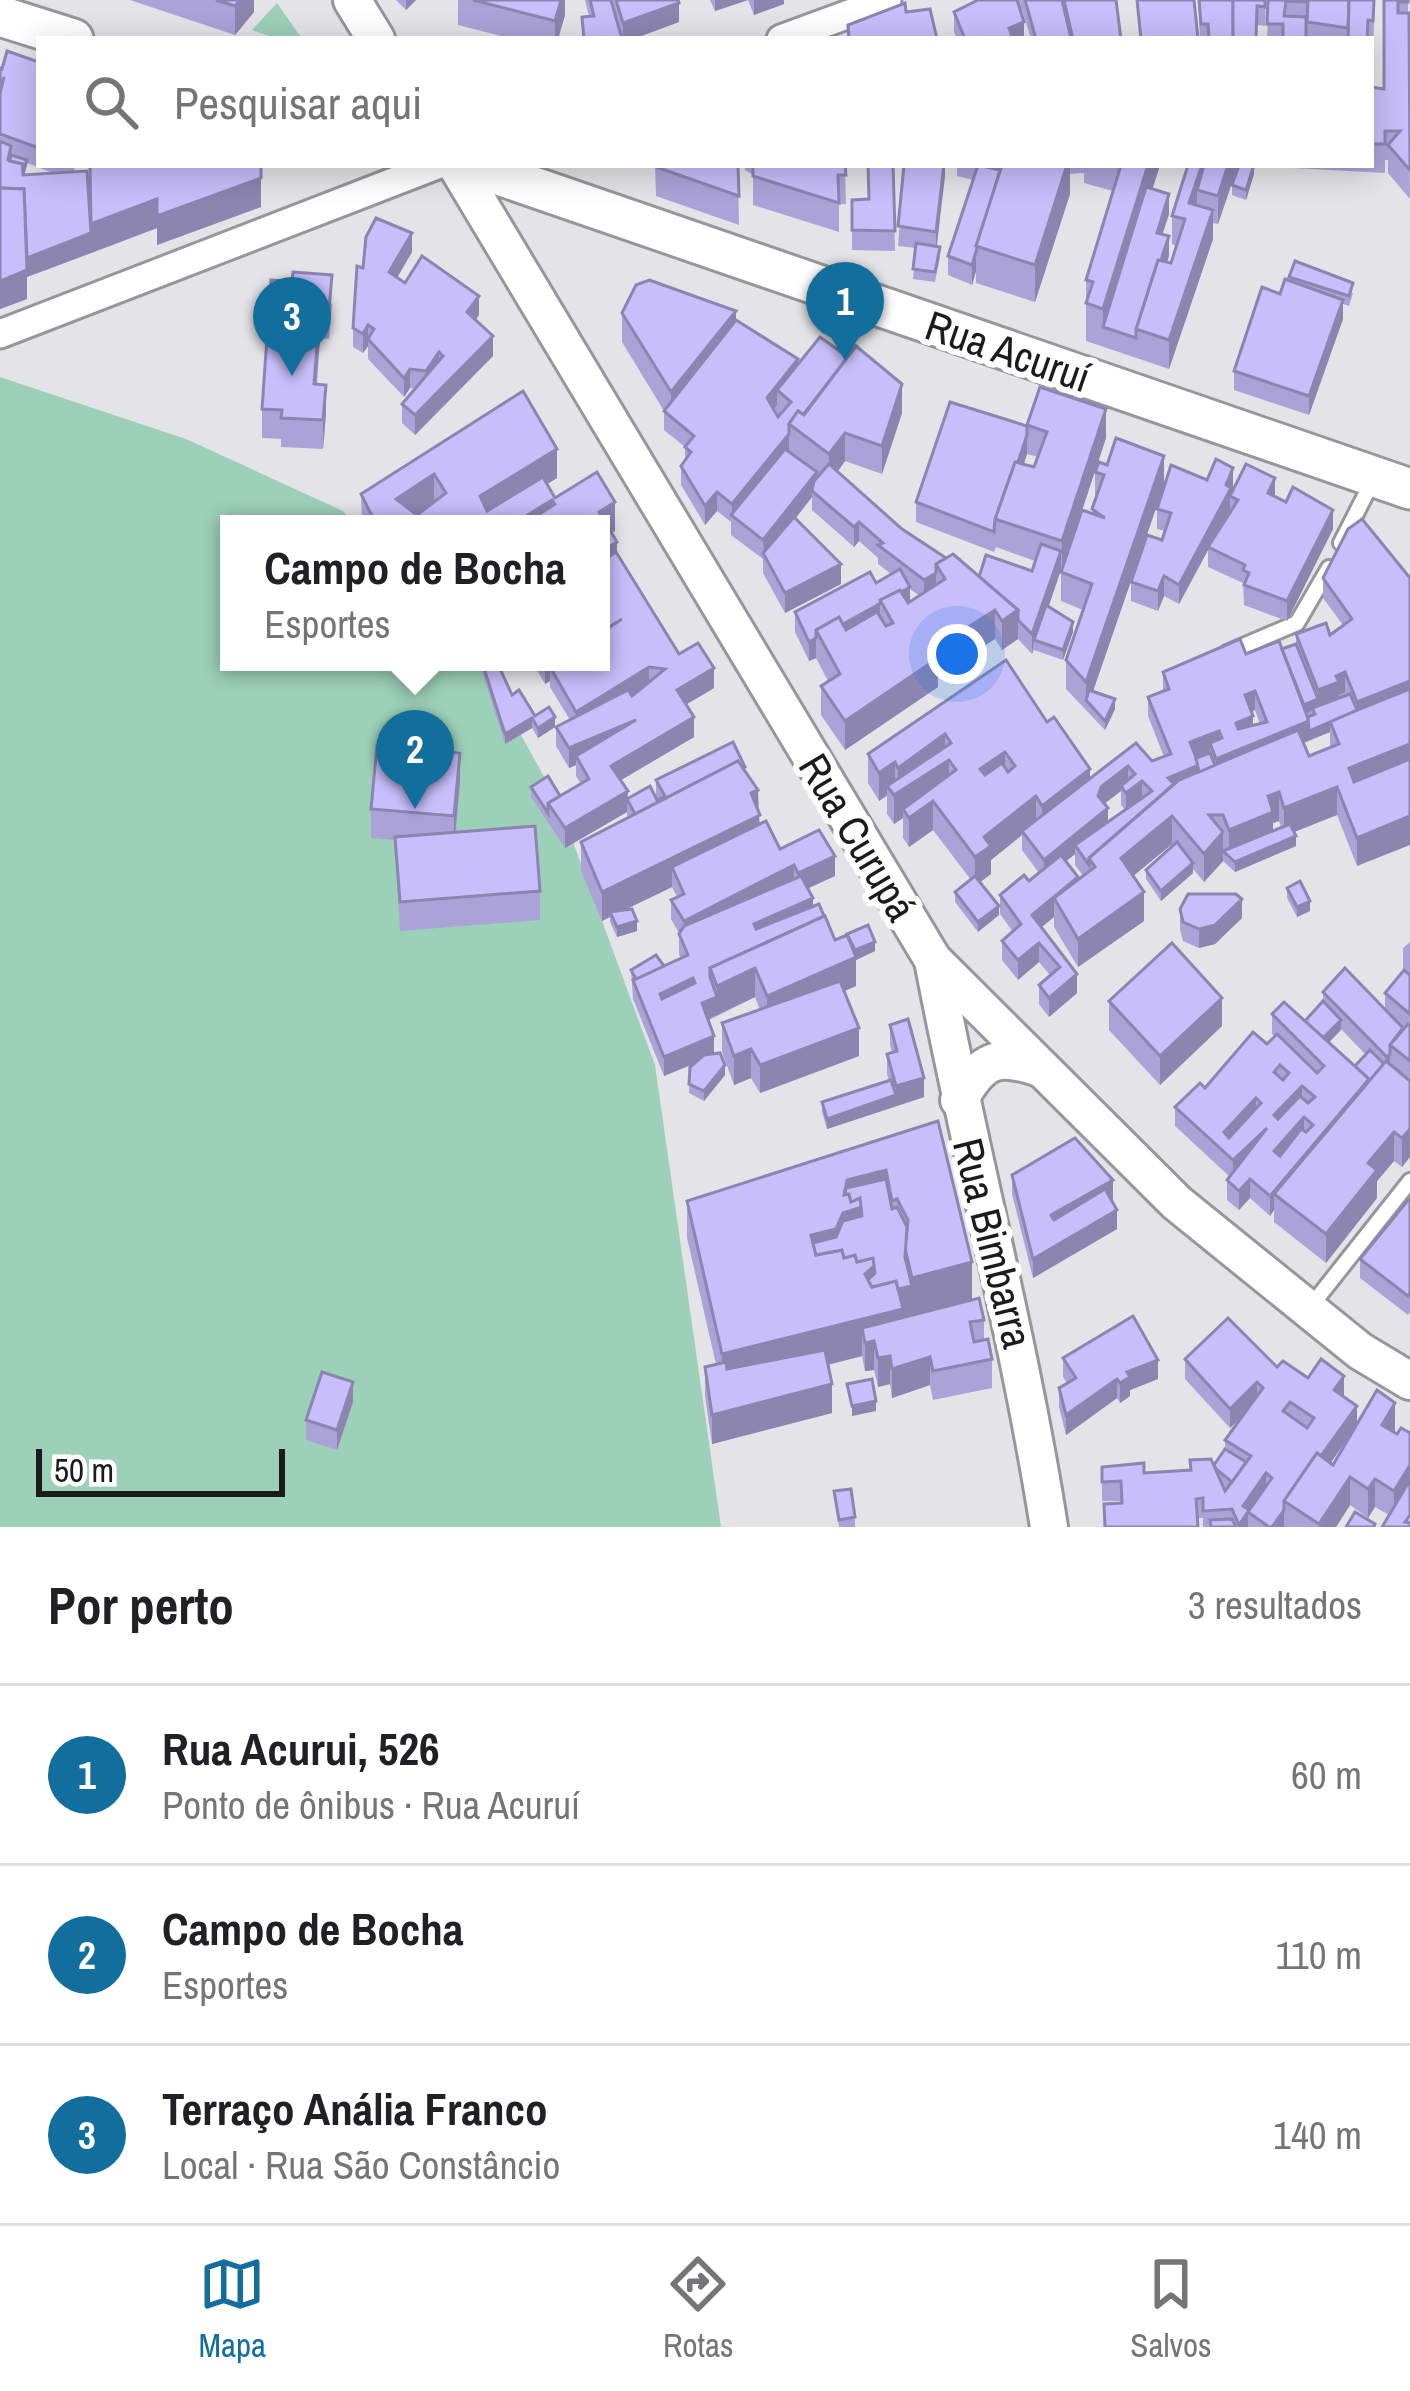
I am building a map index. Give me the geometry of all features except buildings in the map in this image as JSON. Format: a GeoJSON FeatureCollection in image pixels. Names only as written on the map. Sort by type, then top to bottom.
{"type":"FeatureCollection","features":[{"type":"Feature","properties":{"kind":"main road"},"geometry":{"type":"LineString","coordinates":[[0,16],[63,36]]}},
{"type":"Feature","properties":{"kind":"main road","name":"Rua Acuruí"},"geometry":{"type":"LineString","coordinates":[[479,168],[1392,483]]}},
{"type":"Feature","properties":{"kind":"street"},"geometry":{"type":"LineString","coordinates":[[352,0],[374,36]]}},
{"type":"Feature","properties":{"kind":"street"},"geometry":{"type":"LineString","coordinates":[[789,36],[887,0]]}},
{"type":"Feature","properties":{"kind":"street"},"geometry":{"type":"LineString","coordinates":[[0,334],[429,168]]}},
{"type":"Feature","properties":{"kind":"street","name":"Rua Curupá"},"geometry":{"type":"LineString","coordinates":[[458,168],[933,960],[1178,1203],[1307,1310],[1410,1382]]}},
{"type":"Feature","properties":{"kind":"street","name":"Rua Bimbarra"},"geometry":{"type":"LineString","coordinates":[[933,960],[959,1100],[1025,1375],[1049,1527]]}},
{"type":"Feature","properties":{"kind":"street"},"geometry":{"type":"LineString","coordinates":[[959,1100],[976,1070],[998,1059],[1042,1069]]}},
{"type":"Feature","properties":{"kind":"lane"},"geometry":{"type":"LineString","coordinates":[[1218,657],[1297,623],[1392,483]]}},
{"type":"Feature","properties":{"kind":"lane"},"geometry":{"type":"LineString","coordinates":[[1307,1310],[1410,1181]]}},
{"type":"Feature","properties":{"kind":"green space"},"geometry":{"type":"Polygon","coordinates":[[[277,3],[300,36],[269,36],[252,30],[277,3]]]}},
{"type":"Feature","properties":{"kind":"green space"},"geometry":{"type":"Polygon","coordinates":[[[0,377],[186,439],[347,515],[220,515],[220,671],[486,671],[559,804],[655,1065],[721,1527],[0,1527],[0,377]]]}},
{"type":"Feature","properties":{"kind":"place","name":"Rua Acurui, 526"},"geometry":{"type":"Point","coordinates":[845,361]}},
{"type":"Feature","properties":{"kind":"place","name":"Terraço Anália Franco"},"geometry":{"type":"Point","coordinates":[292,376]}},
{"type":"Feature","properties":{"kind":"place","name":"Campo de Bocha"},"geometry":{"type":"Point","coordinates":[415,809]}}]}
